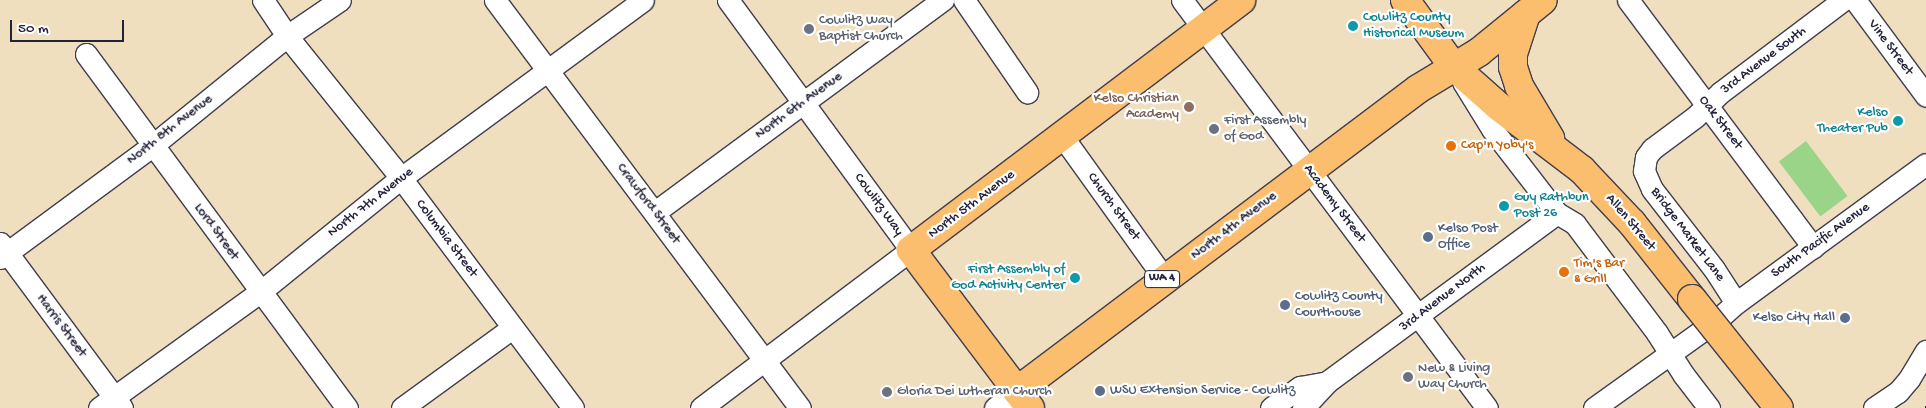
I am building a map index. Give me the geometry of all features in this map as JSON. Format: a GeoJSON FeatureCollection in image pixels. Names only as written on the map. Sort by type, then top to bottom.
{"type":"FeatureCollection","features":[{"type":"Feature","properties":{"kind":"main road","name":"North 5th Avenue"},"geometry":{"type":"LineString","coordinates":[[911,250],[1241,0]]}},
{"type":"Feature","properties":{"kind":"main road","name":"Allen Street"},"geometry":{"type":"LineString","coordinates":[[1405,0],[1453,66],[1498,106],[1556,149],[1608,195],[1779,408]]}},
{"type":"Feature","properties":{"kind":"main road","name":"North 4th Avenue"},"geometry":{"type":"LineString","coordinates":[[1024,399],[1164,278],[1308,170],[1388,113],[1418,88],[1479,52],[1535,7]]}},
{"type":"Feature","properties":{"kind":"main road"},"geometry":{"type":"LineString","coordinates":[[1535,7],[1513,54],[1513,70],[1519,86],[1556,149]]}},
{"type":"Feature","properties":{"kind":"main road","name":"Cowlitz Way"},"geometry":{"type":"LineString","coordinates":[[911,250],[1024,399]]}},
{"type":"Feature","properties":{"kind":"street","name":"Columbia Street"},"geometry":{"type":"LineString","coordinates":[[263,0],[287,36],[402,178],[512,328],[574,408]]}},
{"type":"Feature","properties":{"kind":"street","name":"North 8th Avenue"},"geometry":{"type":"LineString","coordinates":[[2,251],[153,145],[287,36],[340,0]]}},
{"type":"Feature","properties":{"kind":"street","name":"Crawford Street"},"geometry":{"type":"LineString","coordinates":[[495,0],[800,408]]}},
{"type":"Feature","properties":{"kind":"street","name":"North 7th Avenue"},"geometry":{"type":"LineString","coordinates":[[112,404],[260,292],[402,178],[643,0]]}},
{"type":"Feature","properties":{"kind":"street","name":"Cowlitz Way"},"geometry":{"type":"LineString","coordinates":[[728,0],[911,250]]}},
{"type":"Feature","properties":{"kind":"street","name":"North 6th Avenue"},"geometry":{"type":"LineString","coordinates":[[654,212],[943,0]]}},
{"type":"Feature","properties":{"kind":"street"},"geometry":{"type":"LineString","coordinates":[[964,0],[1027,92]]}},
{"type":"Feature","properties":{"kind":"street","name":"Academy Street"},"geometry":{"type":"LineString","coordinates":[[1182,0],[1487,408]]}},
{"type":"Feature","properties":{"kind":"street","name":"Oak Street"},"geometry":{"type":"LineString","coordinates":[[1628,0],[1813,246]]}},
{"type":"Feature","properties":{"kind":"street","name":"3rd Avenue South"},"geometry":{"type":"LineString","coordinates":[[1645,164],[1652,149],[1721,92],[1842,0]]}},
{"type":"Feature","properties":{"kind":"street","name":"Vine Street"},"geometry":{"type":"LineString","coordinates":[[1855,0],[1926,96]]}},
{"type":"Feature","properties":{"kind":"street","name":"Lord Street"},"geometry":{"type":"LineString","coordinates":[[86,54],[347,408]]}},
{"type":"Feature","properties":{"kind":"street","name":"Allen Street"},"geometry":{"type":"LineString","coordinates":[[1453,66],[1492,129],[1557,213],[1575,224],[1657,333],[1709,408]]}},
{"type":"Feature","properties":{"kind":"street","name":"Church Street"},"geometry":{"type":"LineString","coordinates":[[1062,136],[1164,278]]}},
{"type":"Feature","properties":{"kind":"street","name":"Bridge Market Lane"},"geometry":{"type":"LineString","coordinates":[[1645,164],[1646,178],[1652,189],[1714,269],[1736,303]]}},
{"type":"Feature","properties":{"kind":"street","name":"South Pacific Avenue"},"geometry":{"type":"LineString","coordinates":[[1594,408],[1717,320],[1736,303],[1926,164]]}},
{"type":"Feature","properties":{"kind":"street","name":"3rd Avenue North"},"geometry":{"type":"LineString","coordinates":[[1303,408],[1327,382],[1557,213]]}},
{"type":"Feature","properties":{"kind":"street","name":"North 5th Avenue"},"geometry":{"type":"LineString","coordinates":[[701,408],[911,250]]}},
{"type":"Feature","properties":{"kind":"street","name":"Harris Street"},"geometry":{"type":"LineString","coordinates":[[2,251],[112,404]]}},
{"type":"Feature","properties":{"kind":"street"},"geometry":{"type":"LineString","coordinates":[[402,408],[512,328]]}},
{"type":"Feature","properties":{"kind":"street"},"geometry":{"type":"LineString","coordinates":[[1874,408],[1898,392],[1909,379],[1926,351]]}},
{"type":"Feature","properties":{"kind":"street","name":"3rd Avenue North"},"geometry":{"type":"LineString","coordinates":[[1271,408],[1300,387],[1327,382]]}},
{"type":"Feature","properties":{"kind":"street","name":"North 4th Avenue"},"geometry":{"type":"LineString","coordinates":[[995,408],[1024,399]]}},
{"type":"Feature","properties":{"kind":"green space"},"geometry":{"type":"Polygon","coordinates":[[[1806,141],[1848,196],[1820,217],[1779,161],[1806,141]]]}},
{"type":"Feature","properties":{"kind":"place","name":"Cowlitz County Historical Museum"},"geometry":{"type":"Point","coordinates":[1353,26]}},
{"type":"Feature","properties":{"kind":"place","name":"Cowlitz Way Baptist Church"},"geometry":{"type":"Point","coordinates":[809,29]}},
{"type":"Feature","properties":{"kind":"place","name":"Kelso Christian Academy"},"geometry":{"type":"Point","coordinates":[1189,107]}},
{"type":"Feature","properties":{"kind":"place","name":"Kelso Theater Pub"},"geometry":{"type":"Point","coordinates":[1898,121]}},
{"type":"Feature","properties":{"kind":"place","name":"First Assembly of God"},"geometry":{"type":"Point","coordinates":[1214,129]}},
{"type":"Feature","properties":{"kind":"place","name":"Cap'n Yoby's"},"geometry":{"type":"Point","coordinates":[1451,146]}},
{"type":"Feature","properties":{"kind":"place","name":"Guy Rathbun Post 26"},"geometry":{"type":"Point","coordinates":[1504,206]}},
{"type":"Feature","properties":{"kind":"place","name":"Kelso Post Office"},"geometry":{"type":"Point","coordinates":[1428,237]}},
{"type":"Feature","properties":{"kind":"place","name":"Tim's Bar & Grill"},"geometry":{"type":"Point","coordinates":[1564,272]}},
{"type":"Feature","properties":{"kind":"place","name":"First Assembly of God Activity Center"},"geometry":{"type":"Point","coordinates":[1075,278]}},
{"type":"Feature","properties":{"kind":"place","name":"Cowlitz County Courthouse"},"geometry":{"type":"Point","coordinates":[1285,305]}},
{"type":"Feature","properties":{"kind":"place","name":"Kelso City Hall"},"geometry":{"type":"Point","coordinates":[1845,318]}},
{"type":"Feature","properties":{"kind":"place","name":"New & Living Way Church"},"geometry":{"type":"Point","coordinates":[1408,377]}},
{"type":"Feature","properties":{"kind":"place","name":"WSU Extension Service - Cowlitz"},"geometry":{"type":"Point","coordinates":[1100,391]}},
{"type":"Feature","properties":{"kind":"place","name":"Gloria Dei Lutheran Church"},"geometry":{"type":"Point","coordinates":[887,392]}}]}
